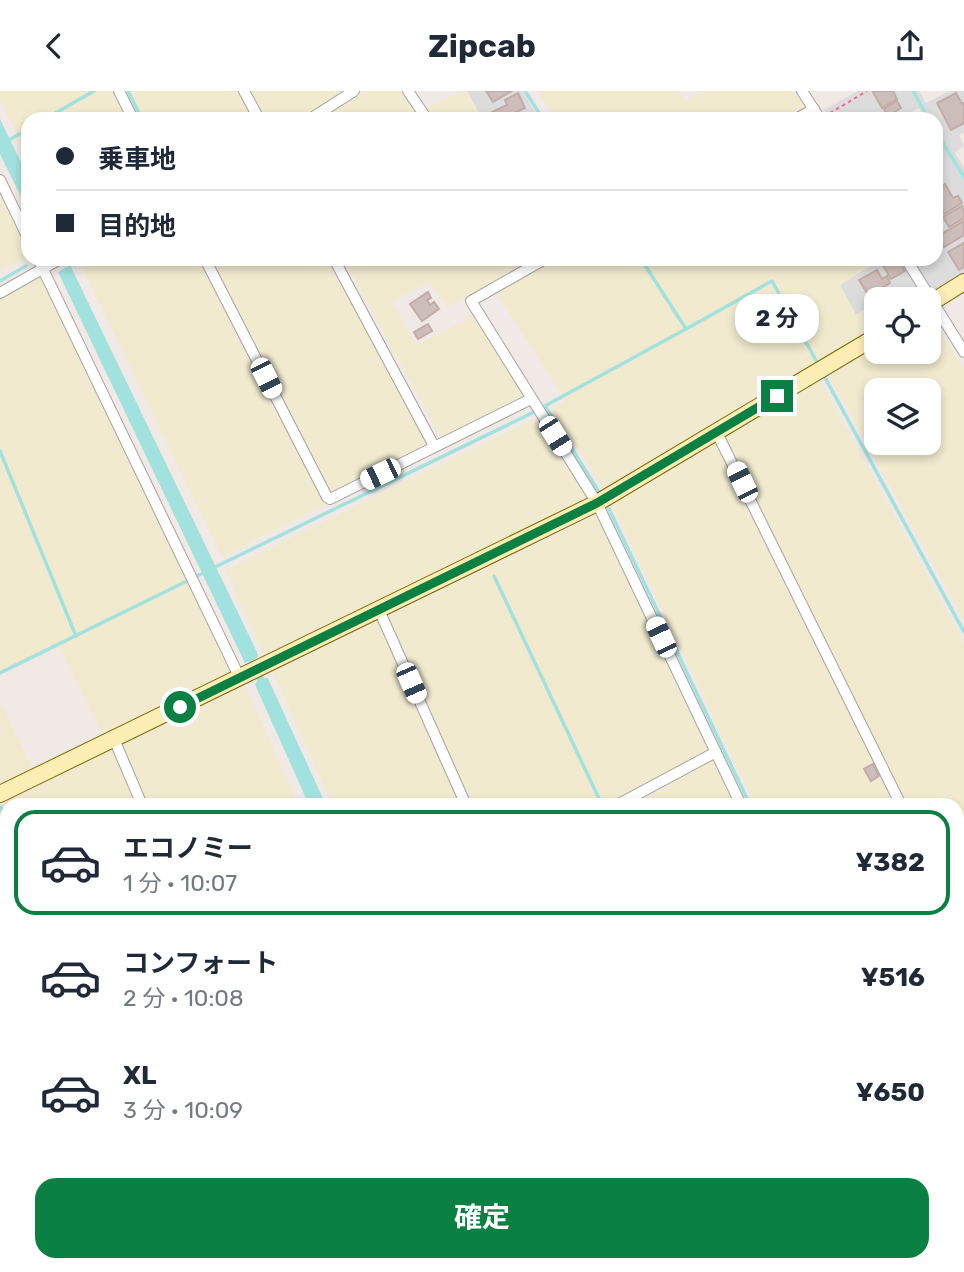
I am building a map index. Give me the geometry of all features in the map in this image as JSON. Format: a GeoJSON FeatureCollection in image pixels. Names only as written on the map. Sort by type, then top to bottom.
{"type":"FeatureCollection","features":[{"type":"Feature","properties":{"kind":"street"},"geometry":{"type":"LineString","coordinates":[[119,91],[130,112]]}},
{"type":"Feature","properties":{"kind":"street"},"geometry":{"type":"LineString","coordinates":[[244,91],[255,112]]}},
{"type":"Feature","properties":{"kind":"street"},"geometry":{"type":"LineString","coordinates":[[321,112],[354,91]]}},
{"type":"Feature","properties":{"kind":"street"},"geometry":{"type":"LineString","coordinates":[[408,91],[422,112]]}},
{"type":"Feature","properties":{"kind":"street"},"geometry":{"type":"LineString","coordinates":[[802,91],[816,112]]}},
{"type":"Feature","properties":{"kind":"street"},"geometry":{"type":"LineString","coordinates":[[0,180],[21,224]]}},
{"type":"Feature","properties":{"kind":"street"},"geometry":{"type":"LineString","coordinates":[[0,293],[36,266]]}},
{"type":"Feature","properties":{"kind":"street"},"geometry":{"type":"LineString","coordinates":[[41,266],[242,672]]}},
{"type":"Feature","properties":{"kind":"street"},"geometry":{"type":"LineString","coordinates":[[209,266],[330,499],[434,446],[536,406]]}},
{"type":"Feature","properties":{"kind":"street"},"geometry":{"type":"LineString","coordinates":[[338,266],[434,446]]}},
{"type":"Feature","properties":{"kind":"street"},"geometry":{"type":"LineString","coordinates":[[532,266],[471,301],[597,503],[738,798]]}},
{"type":"Feature","properties":{"kind":"street"},"geometry":{"type":"LineString","coordinates":[[910,266],[922,287]]}},
{"type":"Feature","properties":{"kind":"street"},"geometry":{"type":"LineString","coordinates":[[941,297],[964,282]]}},
{"type":"Feature","properties":{"kind":"street"},"geometry":{"type":"LineString","coordinates":[[941,318],[964,352]]}},
{"type":"Feature","properties":{"kind":"street"},"geometry":{"type":"LineString","coordinates":[[0,794],[114,739],[242,672],[266,666],[597,503],[864,344]]}},
{"type":"Feature","properties":{"kind":"street"},"geometry":{"type":"LineString","coordinates":[[717,433],[898,798]]}},
{"type":"Feature","properties":{"kind":"street"},"geometry":{"type":"LineString","coordinates":[[379,610],[463,798]]}},
{"type":"Feature","properties":{"kind":"street"},"geometry":{"type":"LineString","coordinates":[[114,739],[139,798]]}},
{"type":"Feature","properties":{"kind":"street"},"geometry":{"type":"LineString","coordinates":[[630,798],[716,753]]}},
{"type":"Feature","properties":{"kind":"path"},"geometry":{"type":"LineString","coordinates":[[824,112],[867,91]]}},
{"type":"Feature","properties":{"kind":"shaded area"},"geometry":{"type":"Polygon","coordinates":[[[0,91],[240,91],[251,112],[21,112],[21,142],[0,99],[0,91]]]}},
{"type":"Feature","properties":{"kind":"shaded area"},"geometry":{"type":"Polygon","coordinates":[[[248,91],[348,91],[314,112],[259,112],[248,91]]]}},
{"type":"Feature","properties":{"kind":"shaded area"},"geometry":{"type":"Polygon","coordinates":[[[365,91],[413,91],[417,112],[332,112],[365,91]]]}},
{"type":"Feature","properties":{"kind":"shaded area"},"geometry":{"type":"Polygon","coordinates":[[[461,91],[467,91],[478,112],[419,112],[461,91]]]}},
{"type":"Feature","properties":{"kind":"shaded area"},"geometry":{"type":"Polygon","coordinates":[[[467,91],[522,91],[536,112],[478,112],[467,91]]]}},
{"type":"Feature","properties":{"kind":"shaded area"},"geometry":{"type":"Polygon","coordinates":[[[537,91],[678,91],[685,101],[701,91],[794,91],[805,107],[796,112],[551,112],[537,91]]]}},
{"type":"Feature","properties":{"kind":"shaded area"},"geometry":{"type":"Polygon","coordinates":[[[858,91],[919,91],[926,103],[949,91],[964,91],[964,132],[959,135],[964,145],[955,153],[964,167],[964,292],[949,301],[941,287],[864,287],[864,310],[856,315],[840,285],[871,266],[943,266],[943,112],[921,112],[919,108],[912,112],[824,110],[858,91]]]}},
{"type":"Feature","properties":{"kind":"shaded area"},"geometry":{"type":"Polygon","coordinates":[[[0,192],[21,236],[21,260],[0,272],[0,192]]]}},
{"type":"Feature","properties":{"kind":"shaded area"},"geometry":{"type":"Polygon","coordinates":[[[81,266],[334,266],[428,443],[332,494],[325,505],[222,557],[81,266]]]}},
{"type":"Feature","properties":{"kind":"shaded area"},"geometry":{"type":"Polygon","coordinates":[[[348,266],[524,266],[447,307],[430,282],[392,301],[416,345],[475,315],[524,398],[441,438],[348,266]]]}},
{"type":"Feature","properties":{"kind":"shaded area"},"geometry":{"type":"Polygon","coordinates":[[[542,266],[871,266],[840,285],[856,315],[864,310],[864,335],[605,490],[551,408],[566,401],[496,292],[542,266]]]}},
{"type":"Feature","properties":{"kind":"shaded area"},"geometry":{"type":"Polygon","coordinates":[[[41,278],[234,671],[103,735],[59,647],[0,675],[0,300],[41,278]]]}},
{"type":"Feature","properties":{"kind":"shaded area"},"geometry":{"type":"Polygon","coordinates":[[[941,332],[964,369],[964,620],[873,455],[941,455],[941,378],[864,378],[864,439],[829,375],[864,354],[864,364],[941,364],[941,332]]]}},
{"type":"Feature","properties":{"kind":"shaded area"},"geometry":{"type":"Polygon","coordinates":[[[820,380],[964,642],[964,798],[752,798],[612,505],[820,380]]]}},
{"type":"Feature","properties":{"kind":"shaded area"},"geometry":{"type":"Polygon","coordinates":[[[535,418],[589,499],[265,656],[225,570],[535,418]]]}},
{"type":"Feature","properties":{"kind":"shaded area"},"geometry":{"type":"Polygon","coordinates":[[[598,514],[709,750],[617,798],[330,798],[273,672],[598,514]]]}},
{"type":"Feature","properties":{"kind":"shaded area"},"geometry":{"type":"Polygon","coordinates":[[[245,685],[296,798],[12,798],[245,685]]]}},
{"type":"Feature","properties":{"kind":"shaded area"},"geometry":{"type":"Polygon","coordinates":[[[0,702],[33,769],[0,785],[0,702]]]}},
{"type":"Feature","properties":{"kind":"shaded area"},"geometry":{"type":"Polygon","coordinates":[[[714,760],[732,798],[644,798],[714,760]]]}},
{"type":"Feature","properties":{"kind":"water"},"geometry":{"type":"Polygon","coordinates":[[[0,119],[21,162],[21,197],[0,154],[0,119]]]}},
{"type":"Feature","properties":{"kind":"water"},"geometry":{"type":"Polygon","coordinates":[[[70,266],[257,652],[255,659],[264,678],[268,678],[323,798],[306,798],[257,689],[257,681],[249,662],[245,663],[58,272],[70,266]]]}},
{"type":"Feature","properties":{"kind":"building"},"geometry":{"type":"Polygon","coordinates":[[[486,91],[512,91],[493,102],[486,91]]]}},
{"type":"Feature","properties":{"kind":"building"},"geometry":{"type":"Polygon","coordinates":[[[893,91],[897,99],[882,108],[873,92],[893,91]]]}},
{"type":"Feature","properties":{"kind":"building"},"geometry":{"type":"Polygon","coordinates":[[[518,93],[525,108],[516,112],[492,112],[507,105],[505,100],[518,93]]]}},
{"type":"Feature","properties":{"kind":"building"},"geometry":{"type":"Polygon","coordinates":[[[956,93],[962,104],[964,103],[964,123],[951,130],[937,103],[956,93]]]}},
{"type":"Feature","properties":{"kind":"building"},"geometry":{"type":"Polygon","coordinates":[[[897,101],[901,108],[894,112],[886,112],[884,109],[897,101]]]}},
{"type":"Feature","properties":{"kind":"building"},"geometry":{"type":"Polygon","coordinates":[[[945,184],[953,198],[958,196],[962,203],[944,214],[943,212],[945,184]]]}},
{"type":"Feature","properties":{"kind":"building"},"geometry":{"type":"Polygon","coordinates":[[[962,206],[964,218],[949,227],[943,217],[962,206]]]}},
{"type":"Feature","properties":{"kind":"building"},"geometry":{"type":"Polygon","coordinates":[[[964,221],[964,235],[944,247],[943,233],[964,221]]]}},
{"type":"Feature","properties":{"kind":"building"},"geometry":{"type":"Polygon","coordinates":[[[964,243],[964,267],[959,270],[948,252],[964,243]]]}},
{"type":"Feature","properties":{"kind":"building"},"geometry":{"type":"Polygon","coordinates":[[[883,266],[902,266],[905,271],[891,279],[883,266]]]}},
{"type":"Feature","properties":{"kind":"building"},"geometry":{"type":"Polygon","coordinates":[[[877,270],[882,279],[887,276],[890,283],[884,287],[864,288],[859,280],[877,270]]]}},
{"type":"Feature","properties":{"kind":"building"},"geometry":{"type":"Polygon","coordinates":[[[428,292],[431,298],[427,300],[430,305],[434,302],[439,309],[422,321],[410,304],[428,292]]]}},
{"type":"Feature","properties":{"kind":"building"},"geometry":{"type":"Polygon","coordinates":[[[428,324],[432,331],[418,339],[414,332],[428,324]]]}},
{"type":"Feature","properties":{"kind":"building"},"geometry":{"type":"Polygon","coordinates":[[[873,764],[879,776],[871,781],[864,769],[873,764]]]}},
{"type":"Feature","properties":{"kind":"waterway"},"geometry":{"type":"LineString","coordinates":[[57,112],[94,91]]}},
{"type":"Feature","properties":{"kind":"waterway"},"geometry":{"type":"LineString","coordinates":[[128,91],[138,112]]}},
{"type":"Feature","properties":{"kind":"waterway"},"geometry":{"type":"LineString","coordinates":[[525,91],[538,112]]}},
{"type":"Feature","properties":{"kind":"waterway"},"geometry":{"type":"LineString","coordinates":[[913,91],[925,112]]}},
{"type":"Feature","properties":{"kind":"waterway"},"geometry":{"type":"LineString","coordinates":[[9,140],[21,133]]}},
{"type":"Feature","properties":{"kind":"waterway"},"geometry":{"type":"LineString","coordinates":[[943,143],[964,177]]}},
{"type":"Feature","properties":{"kind":"waterway"},"geometry":{"type":"LineString","coordinates":[[0,281],[26,266]]}},
{"type":"Feature","properties":{"kind":"waterway"},"geometry":{"type":"LineString","coordinates":[[213,568],[532,413],[686,329],[646,266]]}},
{"type":"Feature","properties":{"kind":"waterway"},"geometry":{"type":"LineString","coordinates":[[686,329],[772,281],[818,364]]}},
{"type":"Feature","properties":{"kind":"waterway"},"geometry":{"type":"LineString","coordinates":[[823,374],[964,632]]}},
{"type":"Feature","properties":{"kind":"waterway"},"geometry":{"type":"LineString","coordinates":[[545,406],[599,492]]}},
{"type":"Feature","properties":{"kind":"waterway"},"geometry":{"type":"LineString","coordinates":[[0,451],[76,636]]}},
{"type":"Feature","properties":{"kind":"waterway"},"geometry":{"type":"LineString","coordinates":[[609,509],[747,798]]}},
{"type":"Feature","properties":{"kind":"waterway"},"geometry":{"type":"LineString","coordinates":[[197,576],[206,572]]}},
{"type":"Feature","properties":{"kind":"waterway"},"geometry":{"type":"LineString","coordinates":[[494,576],[599,798]]}},
{"type":"Feature","properties":{"kind":"waterway"},"geometry":{"type":"LineString","coordinates":[[0,673],[187,581]]}},
{"type":"Feature","properties":{"kind":"route"},"geometry":{"type":"LineString","coordinates":[[180,707],[597,503],[777,396]]}}]}
